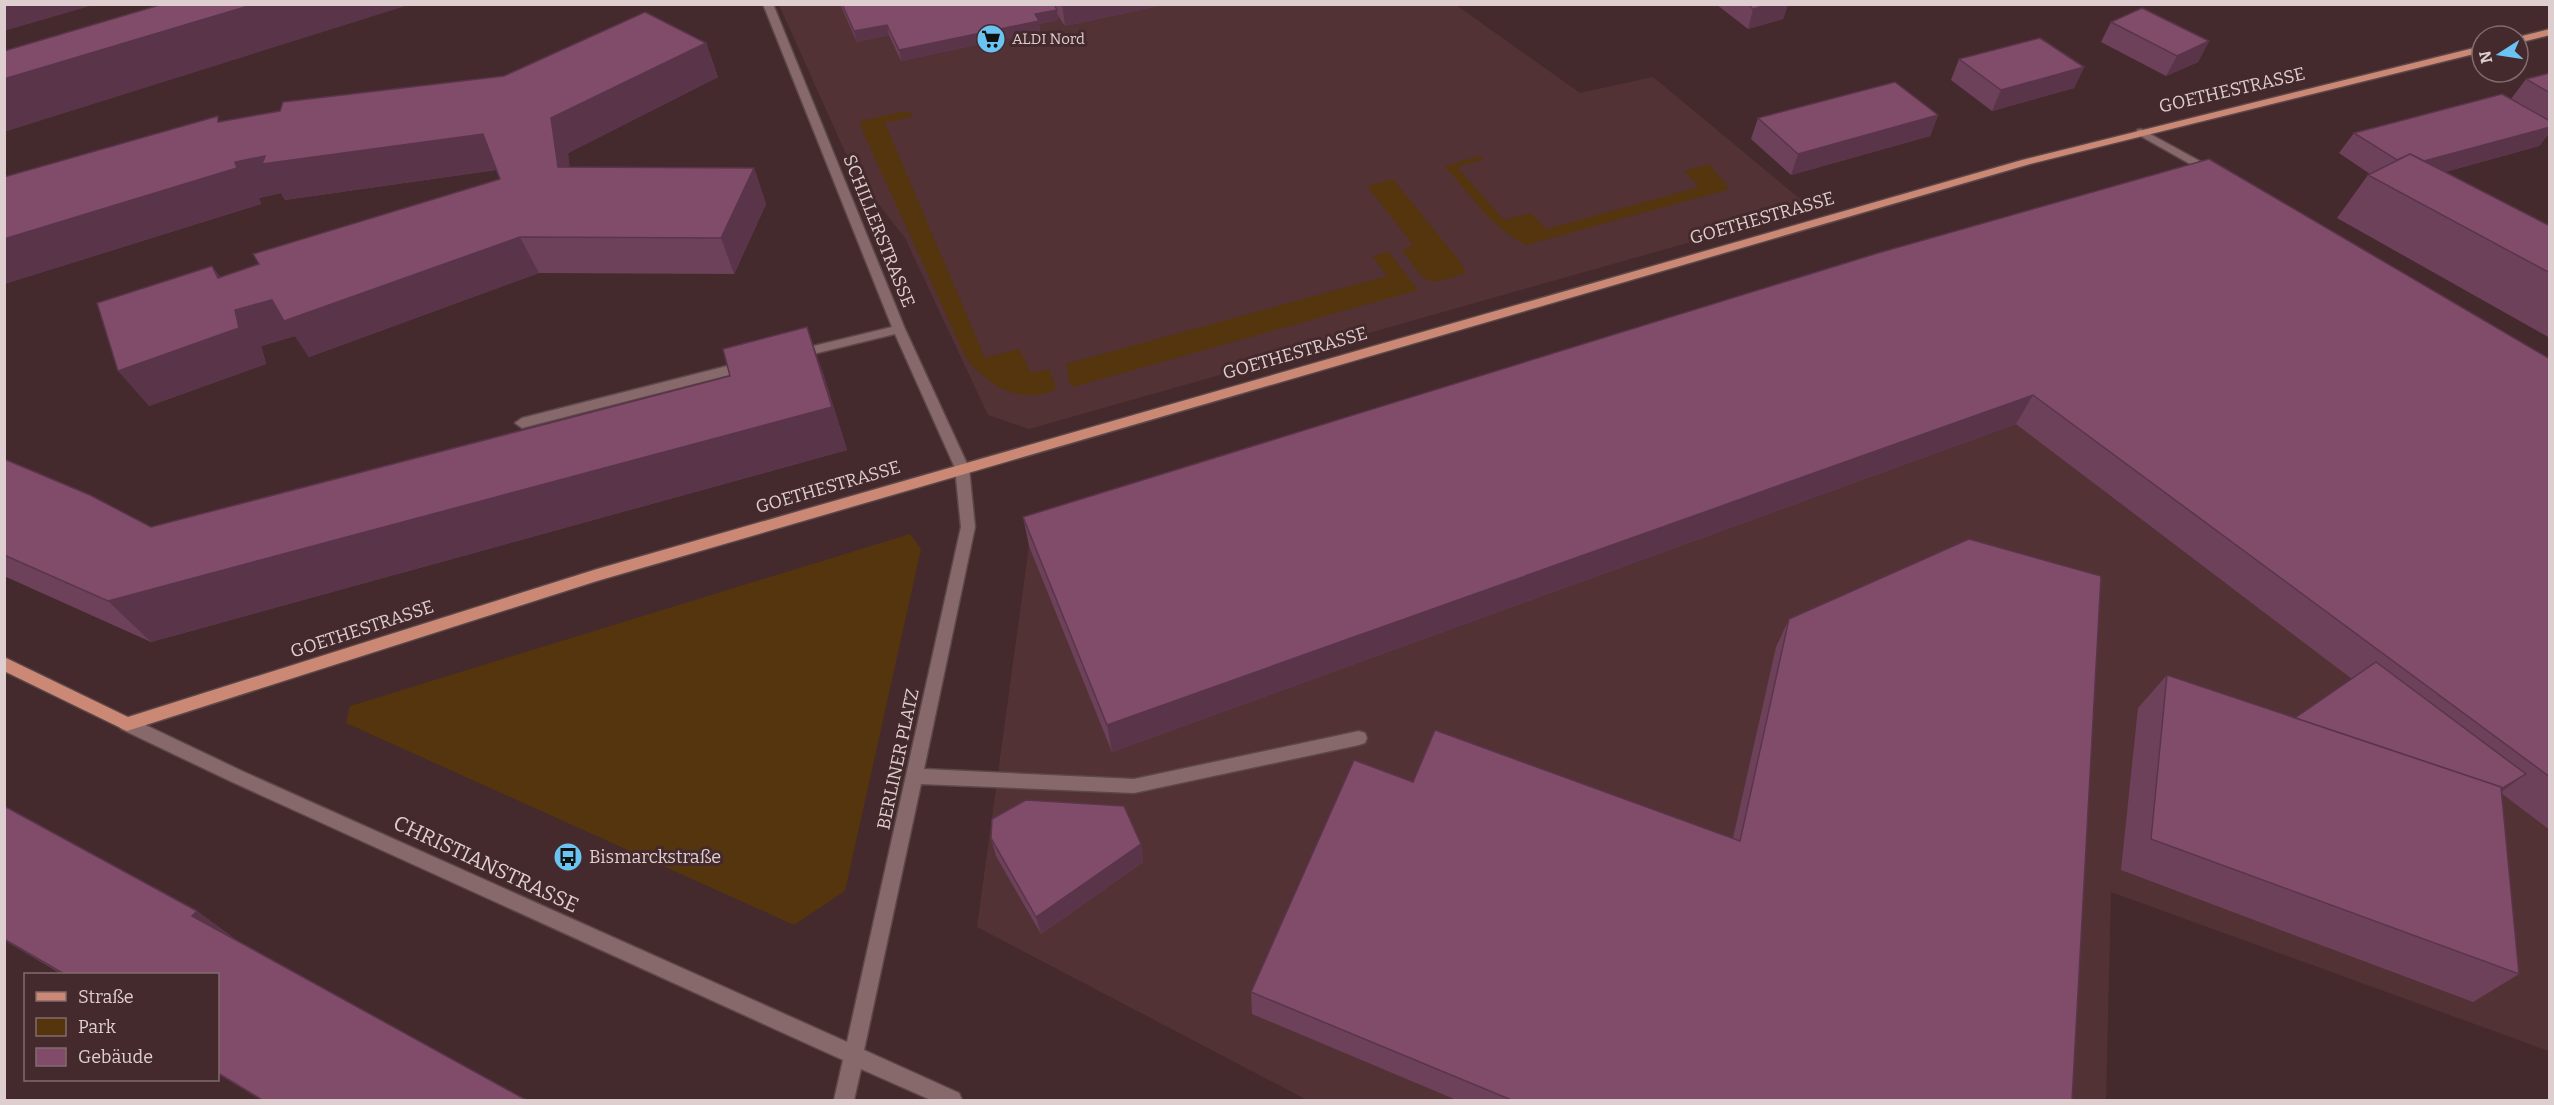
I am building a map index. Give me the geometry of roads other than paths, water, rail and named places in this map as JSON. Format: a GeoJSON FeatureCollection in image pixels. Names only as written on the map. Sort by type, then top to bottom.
{"type":"FeatureCollection","features":[{"type":"Feature","properties":{"kind":"main road"},"geometry":{"type":"LineString","coordinates":[[2530,37],[2550,32]]}},
{"type":"Feature","properties":{"kind":"main road","name":"GOETHESTRASSE"},"geometry":{"type":"LineString","coordinates":[[127,723],[597,575],[2026,162],[2470,52]]}},
{"type":"Feature","properties":{"kind":"main road","name":"CHRISTIANSTRASSE"},"geometry":{"type":"LineString","coordinates":[[4,663],[127,723]]}},
{"type":"Feature","properties":{"kind":"street","name":"SCHILLERSTRASSE"},"geometry":{"type":"LineString","coordinates":[[768,4],[899,329],[962,468]]}},
{"type":"Feature","properties":{"kind":"street"},"geometry":{"type":"LineString","coordinates":[[2142,132],[2223,179]]}},
{"type":"Feature","properties":{"kind":"street"},"geometry":{"type":"LineString","coordinates":[[784,357],[899,329]]}},
{"type":"Feature","properties":{"kind":"street"},"geometry":{"type":"LineString","coordinates":[[522,423],[761,363]]}},
{"type":"Feature","properties":{"kind":"street","name":"BERLINER PLATZ"},"geometry":{"type":"LineString","coordinates":[[852,1057],[968,527],[962,468]]}},
{"type":"Feature","properties":{"kind":"street","name":"CHRISTIANSTRASSE"},"geometry":{"type":"LineString","coordinates":[[127,723],[236,776],[952,1101]]}},
{"type":"Feature","properties":{"kind":"street"},"geometry":{"type":"LineString","coordinates":[[914,776],[1134,786],[1359,738]]}},
{"type":"Feature","properties":{"kind":"street"},"geometry":{"type":"LineString","coordinates":[[844,1101],[852,1057]]}},
{"type":"Feature","properties":{"kind":"place","name":"ALDI Nord"},"geometry":{"type":"Point","coordinates":[991,39]}},
{"type":"Feature","properties":{"kind":"place","name":"Bismarckstraße"},"geometry":{"type":"Point","coordinates":[568,857]}}]}
